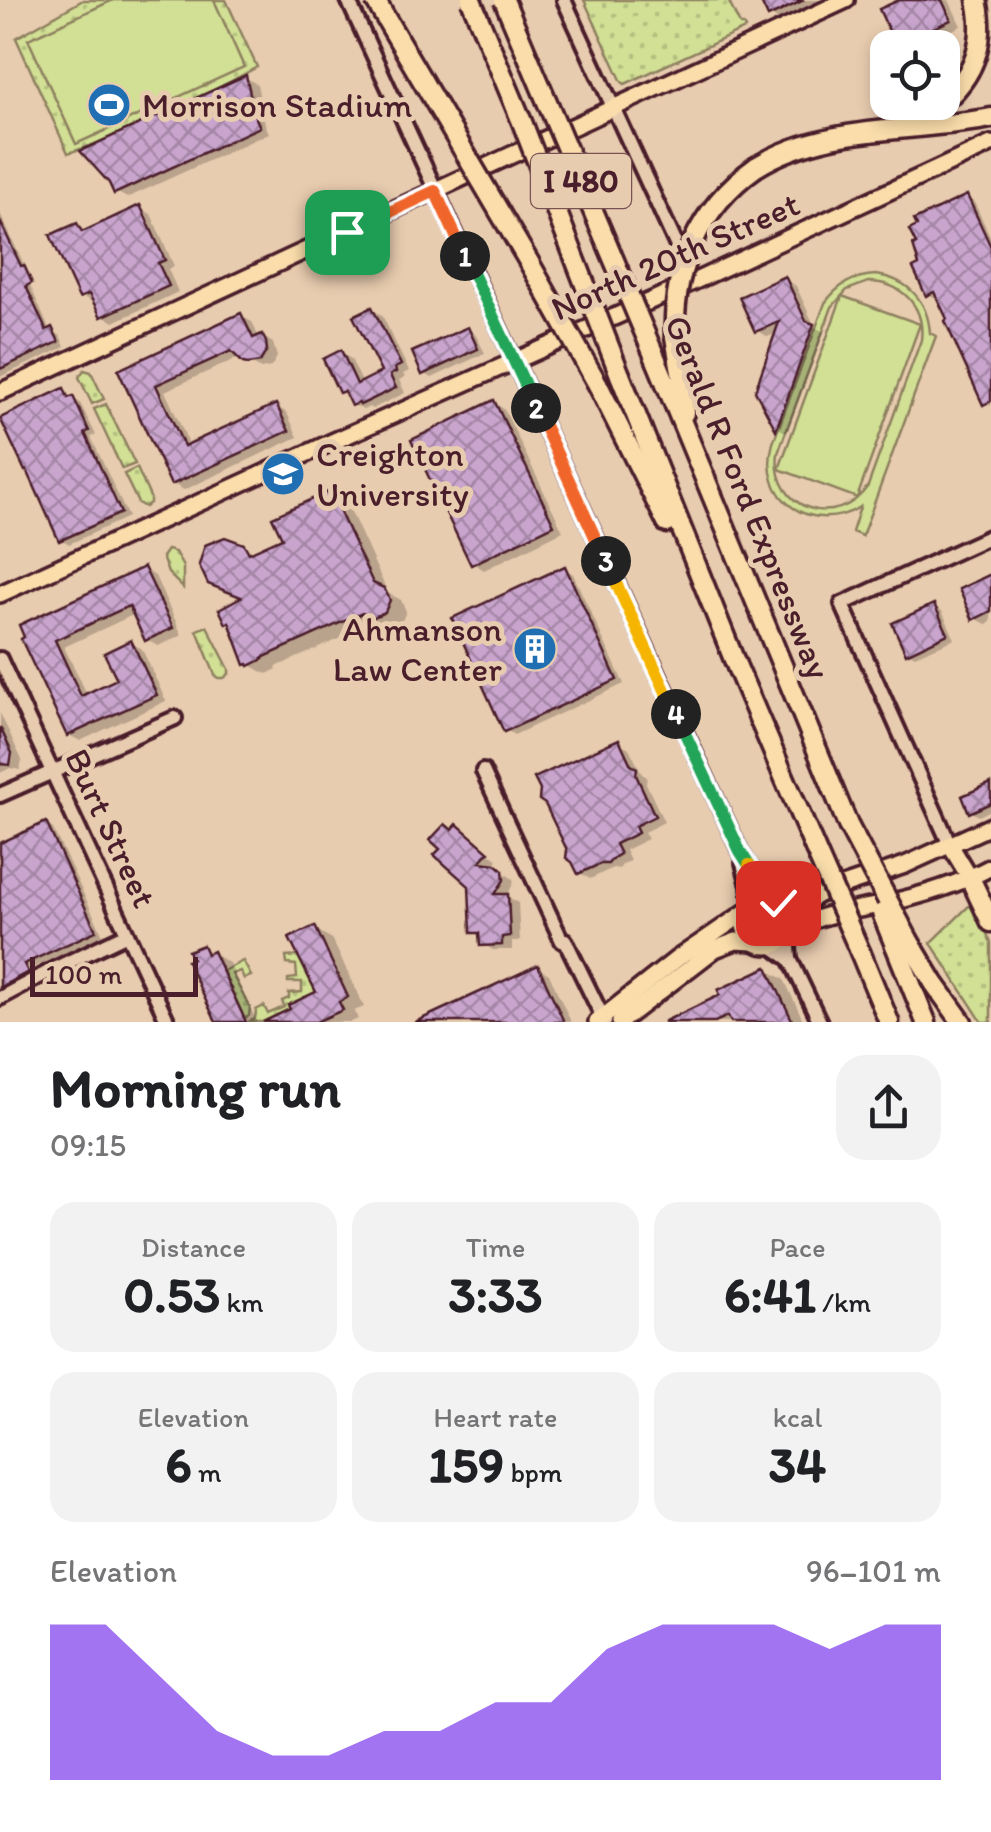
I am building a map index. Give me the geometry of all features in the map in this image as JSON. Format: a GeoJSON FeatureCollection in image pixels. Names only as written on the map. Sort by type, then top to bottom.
{"type":"FeatureCollection","features":[{"type":"Feature","properties":{"kind":"highway"},"geometry":{"type":"LineString","coordinates":[[375,0],[597,384],[737,667]]}},
{"type":"Feature","properties":{"kind":"highway","name":"Gerald R Ford Expressway"},"geometry":{"type":"LineString","coordinates":[[471,0],[737,667],[889,1022]]}},
{"type":"Feature","properties":{"kind":"highway","name":"Gerald R Ford Expressway"},"geometry":{"type":"LineString","coordinates":[[504,0],[686,428],[848,825],[902,943],[926,1022]]}},
{"type":"Feature","properties":{"kind":"highway"},"geometry":{"type":"LineString","coordinates":[[888,130],[940,106],[971,76],[985,38],[977,0]]}},
{"type":"Feature","properties":{"kind":"highway"},"geometry":{"type":"LineString","coordinates":[[686,428],[675,315],[681,272],[695,236],[723,195],[753,169],[790,149],[823,139],[991,118]]}},
{"type":"Feature","properties":{"kind":"highway"},"geometry":{"type":"LineString","coordinates":[[970,878],[991,922]]}},
{"type":"Feature","properties":{"kind":"highway"},"geometry":{"type":"LineString","coordinates":[[902,943],[962,1022]]}},
{"type":"Feature","properties":{"kind":"main road"},"geometry":{"type":"LineString","coordinates":[[0,392],[846,0]]}},
{"type":"Feature","properties":{"kind":"main road","name":"North 20th Street"},"geometry":{"type":"LineString","coordinates":[[0,594],[991,144]]}},
{"type":"Feature","properties":{"kind":"main road"},"geometry":{"type":"LineString","coordinates":[[602,1020],[687,952],[762,900],[772,898],[797,904],[808,901],[991,826]]}},
{"type":"Feature","properties":{"kind":"main road"},"geometry":{"type":"LineString","coordinates":[[950,845],[970,878]]}},
{"type":"Feature","properties":{"kind":"main road"},"geometry":{"type":"LineString","coordinates":[[620,1022],[716,949],[736,941],[778,944],[817,918],[906,899],[991,868]]}},
{"type":"Feature","properties":{"kind":"main road"},"geometry":{"type":"LineString","coordinates":[[772,898],[784,907],[790,919],[788,934]]}},
{"type":"Feature","properties":{"kind":"main road"},"geometry":{"type":"LineString","coordinates":[[749,909],[744,917],[745,931],[753,942]]}},
{"type":"Feature","properties":{"kind":"street"},"geometry":{"type":"LineString","coordinates":[[348,0],[740,851],[772,898]]}},
{"type":"Feature","properties":{"kind":"street"},"geometry":{"type":"LineString","coordinates":[[564,0],[693,282]]}},
{"type":"Feature","properties":{"kind":"street"},"geometry":{"type":"LineString","coordinates":[[950,845],[842,604],[991,536]]}},
{"type":"Feature","properties":{"kind":"street","name":"Burt Street"},"geometry":{"type":"LineString","coordinates":[[0,659],[168,1022]]}},
{"type":"Feature","properties":{"kind":"street"},"geometry":{"type":"LineString","coordinates":[[0,795],[175,718]]}},
{"type":"Feature","properties":{"kind":"street"},"geometry":{"type":"LineString","coordinates":[[483,771],[602,1020]]}},
{"type":"Feature","properties":{"kind":"street"},"geometry":{"type":"LineString","coordinates":[[740,851],[749,886],[749,909]]}},
{"type":"Feature","properties":{"kind":"street"},"geometry":{"type":"LineString","coordinates":[[0,998],[127,934]]}},
{"type":"Feature","properties":{"kind":"street"},"geometry":{"type":"LineString","coordinates":[[788,934],[790,959],[820,1022]]}},
{"type":"Feature","properties":{"kind":"street"},"geometry":{"type":"LineString","coordinates":[[771,946],[790,959]]}},
{"type":"Feature","properties":{"kind":"green space","name":"Morrison Stadium"},"geometry":{"type":"Polygon","coordinates":[[[83,0],[226,0],[257,67],[127,134],[68,153],[16,38],[83,0]]]}},
{"type":"Feature","properties":{"kind":"green space","name":"Morrison Stadium"},"geometry":{"type":"Polygon","coordinates":[[[113,0],[214,0],[244,67],[76,144],[28,39],[113,0]]]}},
{"type":"Feature","properties":{"kind":"green space"},"geometry":{"type":"Polygon","coordinates":[[[584,0],[728,0],[745,29],[625,84],[584,0]]]}},
{"type":"Feature","properties":{"kind":"green space"},"geometry":{"type":"Polygon","coordinates":[[[876,275],[898,281],[914,294],[925,311],[930,333],[936,336],[862,536],[852,532],[860,507],[842,515],[807,515],[781,496],[770,463],[773,443],[825,303],[847,283],[876,275]],[[868,282],[847,290],[832,307],[778,453],[785,488],[808,508],[839,508],[855,500],[868,486],[921,340],[919,317],[909,298],[880,283],[868,282]]]}},
{"type":"Feature","properties":{"kind":"green space"},"geometry":{"type":"Polygon","coordinates":[[[842,296],[920,324],[857,498],[779,469],[842,296]]]}},
{"type":"Feature","properties":{"kind":"green space"},"geometry":{"type":"Polygon","coordinates":[[[84,370],[91,372],[104,399],[92,404],[79,377],[84,370]]]}},
{"type":"Feature","properties":{"kind":"green space"},"geometry":{"type":"Polygon","coordinates":[[[106,404],[135,464],[122,469],[94,409],[106,404]]]}},
{"type":"Feature","properties":{"kind":"green space"},"geometry":{"type":"Polygon","coordinates":[[[137,468],[150,497],[145,507],[138,503],[124,474],[137,468]]]}},
{"type":"Feature","properties":{"kind":"green space"},"geometry":{"type":"Polygon","coordinates":[[[167,550],[175,552],[183,567],[183,588],[168,573],[162,557],[167,550]]]}},
{"type":"Feature","properties":{"kind":"green space"},"geometry":{"type":"Polygon","coordinates":[[[207,626],[229,669],[224,678],[215,675],[197,630],[207,626]]]}},
{"type":"Feature","properties":{"kind":"green space"},"geometry":{"type":"Polygon","coordinates":[[[973,902],[991,943],[991,1022],[982,1022],[931,943],[973,902]]]}},
{"type":"Feature","properties":{"kind":"green space"},"geometry":{"type":"Polygon","coordinates":[[[299,956],[316,992],[289,1005],[291,1012],[263,1022],[248,1022],[255,1019],[256,1010],[264,1006],[268,1014],[284,1007],[282,1001],[289,998],[289,993],[302,992],[302,982],[288,982],[297,978],[296,965],[287,964],[286,957],[299,956]]]}},
{"type":"Feature","properties":{"kind":"green space"},"geometry":{"type":"Polygon","coordinates":[[[243,961],[251,976],[244,979],[240,971],[232,974],[250,1008],[249,1016],[240,1021],[242,1013],[223,971],[243,961]]]}},
{"type":"Feature","properties":{"kind":"building"},"geometry":{"type":"Polygon","coordinates":[[[760,0],[804,0],[768,17],[760,0]]]}},
{"type":"Feature","properties":{"kind":"building"},"geometry":{"type":"Polygon","coordinates":[[[899,0],[942,0],[951,20],[930,30],[889,30],[879,9],[899,0]]]}},
{"type":"Feature","properties":{"kind":"building","name":"Morrison Stadium"},"geometry":{"type":"Polygon","coordinates":[[[246,75],[260,127],[114,194],[80,151],[246,75]]]}},
{"type":"Feature","properties":{"kind":"building"},"geometry":{"type":"Polygon","coordinates":[[[967,195],[991,247],[991,401],[983,405],[934,292],[926,296],[913,268],[919,265],[909,230],[917,226],[914,220],[967,195]]]}},
{"type":"Feature","properties":{"kind":"building"},"geometry":{"type":"Polygon","coordinates":[[[140,205],[165,260],[158,263],[169,286],[101,317],[89,294],[79,298],[50,235],[77,223],[82,232],[140,205]]]}},
{"type":"Feature","properties":{"kind":"building"},"geometry":{"type":"Polygon","coordinates":[[[0,221],[32,283],[26,286],[46,330],[52,327],[59,342],[0,369],[0,221]]]}},
{"type":"Feature","properties":{"kind":"building"},"geometry":{"type":"Polygon","coordinates":[[[785,276],[806,321],[814,324],[776,430],[755,391],[779,322],[755,332],[739,297],[785,276]]]}},
{"type":"Feature","properties":{"kind":"building"},"geometry":{"type":"Polygon","coordinates":[[[372,307],[401,365],[390,375],[396,388],[351,406],[344,391],[339,393],[323,359],[341,350],[357,384],[381,372],[353,316],[372,307]]]}},
{"type":"Feature","properties":{"kind":"building"},"geometry":{"type":"Polygon","coordinates":[[[241,313],[253,338],[262,334],[266,342],[267,350],[260,362],[243,363],[231,351],[156,385],[184,446],[276,404],[289,431],[171,485],[118,370],[241,313]]]}},
{"type":"Feature","properties":{"kind":"building"},"geometry":{"type":"Polygon","coordinates":[[[468,327],[478,349],[422,375],[412,352],[468,327]]]}},
{"type":"Feature","properties":{"kind":"building"},"geometry":{"type":"Polygon","coordinates":[[[64,388],[68,398],[73,396],[89,431],[85,433],[121,513],[59,541],[0,418],[64,388]]]}},
{"type":"Feature","properties":{"kind":"building"},"geometry":{"type":"Polygon","coordinates":[[[494,400],[554,525],[471,565],[411,440],[494,400]]]}},
{"type":"Feature","properties":{"kind":"building"},"geometry":{"type":"Polygon","coordinates":[[[330,491],[373,583],[384,588],[390,600],[385,612],[374,617],[362,613],[245,665],[229,622],[226,624],[219,609],[241,597],[208,584],[199,565],[205,545],[225,537],[244,544],[249,553],[282,538],[272,517],[330,491]]]}},
{"type":"Feature","properties":{"kind":"building","name":"Ahmanson Law Center"},"geometry":{"type":"Polygon","coordinates":[[[565,566],[617,680],[504,732],[452,618],[565,566]]]}},
{"type":"Feature","properties":{"kind":"building"},"geometry":{"type":"Polygon","coordinates":[[[144,567],[173,628],[145,641],[129,606],[55,640],[81,696],[117,679],[104,653],[131,640],[157,695],[67,736],[21,639],[24,637],[19,625],[144,567]]]}},
{"type":"Feature","properties":{"kind":"building"},"geometry":{"type":"Polygon","coordinates":[[[991,574],[991,611],[973,620],[959,589],[991,574]]]}},
{"type":"Feature","properties":{"kind":"building"},"geometry":{"type":"Polygon","coordinates":[[[934,604],[948,634],[906,654],[892,623],[934,604]]]}},
{"type":"Feature","properties":{"kind":"building"},"geometry":{"type":"Polygon","coordinates":[[[0,727],[12,753],[10,765],[0,764],[0,727]]]}},
{"type":"Feature","properties":{"kind":"building"},"geometry":{"type":"Polygon","coordinates":[[[619,739],[631,765],[637,768],[636,775],[655,816],[635,826],[638,833],[615,844],[620,854],[608,864],[578,874],[566,858],[567,850],[545,804],[539,800],[540,790],[534,778],[619,739]]]}},
{"type":"Feature","properties":{"kind":"building"},"geometry":{"type":"Polygon","coordinates":[[[991,783],[991,803],[969,813],[962,796],[991,783]]]}},
{"type":"Feature","properties":{"kind":"building"},"geometry":{"type":"Polygon","coordinates":[[[46,822],[96,931],[24,964],[28,972],[0,987],[0,843],[46,822]]]}},
{"type":"Feature","properties":{"kind":"building"},"geometry":{"type":"Polygon","coordinates":[[[445,824],[452,830],[457,824],[489,852],[480,862],[496,864],[503,870],[504,880],[495,894],[508,894],[510,936],[502,937],[502,945],[480,946],[479,933],[471,933],[469,886],[434,855],[440,849],[430,840],[445,824]]]}},
{"type":"Feature","properties":{"kind":"building"},"geometry":{"type":"Polygon","coordinates":[[[315,926],[348,997],[339,1002],[343,1010],[316,1022],[263,1022],[316,992],[289,938],[315,926]]]}},
{"type":"Feature","properties":{"kind":"building"},"geometry":{"type":"Polygon","coordinates":[[[203,945],[207,954],[213,951],[246,1022],[216,1022],[187,961],[192,959],[188,951],[203,945]]]}},
{"type":"Feature","properties":{"kind":"building"},"geometry":{"type":"Polygon","coordinates":[[[538,965],[564,1022],[415,1022],[480,992],[538,965]]]}},
{"type":"Feature","properties":{"kind":"building"},"geometry":{"type":"Polygon","coordinates":[[[767,967],[793,1022],[731,1022],[728,1016],[715,1022],[663,1022],[720,995],[718,990],[767,967]]]}},
{"type":"Feature","properties":{"kind":"place","name":"Morrison Stadium"},"geometry":{"type":"Point","coordinates":[109,105]}},
{"type":"Feature","properties":{"kind":"place","name":"Creighton University"},"geometry":{"type":"Point","coordinates":[283,474]}},
{"type":"Feature","properties":{"kind":"place","name":"Ahmanson Law Center"},"geometry":{"type":"Point","coordinates":[535,649]}},
{"type":"Feature","properties":{"kind":"route"},"geometry":{"type":"LineString","coordinates":[[347,232],[435,191],[740,851],[768,895],[778,903]]}}]}
